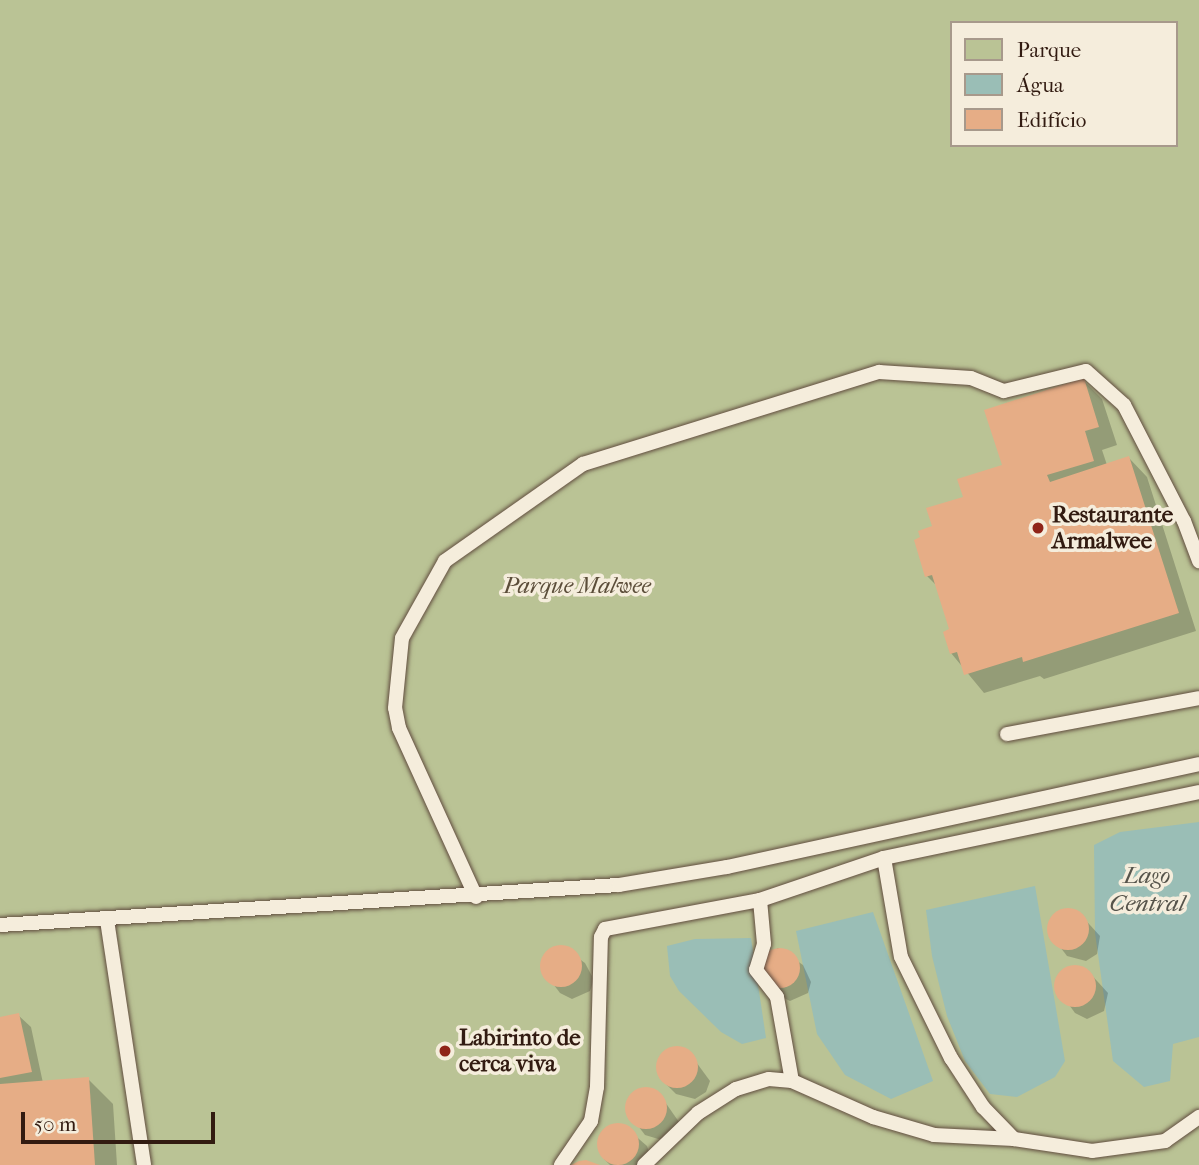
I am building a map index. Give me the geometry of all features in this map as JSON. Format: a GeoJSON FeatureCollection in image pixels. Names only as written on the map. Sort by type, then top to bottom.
{"type":"FeatureCollection","features":[{"type":"Feature","properties":{"kind":"lane"},"geometry":{"type":"LineString","coordinates":[[476,897],[409,759],[395,708],[402,638],[438,568],[583,464],[880,372],[971,378],[1004,391],[1086,371],[1124,405],[1184,521],[1199,561]]}},
{"type":"Feature","properties":{"kind":"lane"},"geometry":{"type":"LineString","coordinates":[[1007,734],[1199,698]]}},
{"type":"Feature","properties":{"kind":"lane"},"geometry":{"type":"LineString","coordinates":[[0,925],[565,891],[682,876],[1199,764]]}},
{"type":"Feature","properties":{"kind":"lane"},"geometry":{"type":"LineString","coordinates":[[561,1165],[591,1121],[597,1087],[601,937],[606,929],[760,900],[884,858],[1199,792]]}},
{"type":"Feature","properties":{"kind":"lane"},"geometry":{"type":"LineString","coordinates":[[884,858],[901,957],[951,1058],[983,1107],[1014,1139]]}},
{"type":"Feature","properties":{"kind":"lane"},"geometry":{"type":"LineString","coordinates":[[760,900],[764,944],[756,970],[778,997],[792,1081]]}},
{"type":"Feature","properties":{"kind":"lane"},"geometry":{"type":"LineString","coordinates":[[107,920],[144,1165]]}},
{"type":"Feature","properties":{"kind":"lane"},"geometry":{"type":"LineString","coordinates":[[644,1165],[698,1113],[736,1089],[769,1079],[792,1081],[873,1116],[934,1135],[1014,1139],[1092,1151],[1165,1141],[1199,1118]]}},
{"type":"Feature","properties":{"kind":"green space","name":"Parque Malwee"},"geometry":{"type":"Polygon","coordinates":[[[0,0],[1199,0],[1199,1165],[0,1165],[0,0]]]}},
{"type":"Feature","properties":{"kind":"water","name":"Lago Central"},"geometry":{"type":"Polygon","coordinates":[[[1199,822],[1199,1037],[1173,1044],[1170,1081],[1144,1087],[1113,1061],[1095,933],[1094,845],[1120,832],[1199,822]]]}},
{"type":"Feature","properties":{"kind":"water"},"geometry":{"type":"Polygon","coordinates":[[[1035,886],[1065,1061],[1055,1077],[1017,1097],[990,1094],[965,1061],[947,1016],[932,956],[926,910],[1035,886]]]}},
{"type":"Feature","properties":{"kind":"water"},"geometry":{"type":"Polygon","coordinates":[[[873,912],[933,1081],[891,1099],[845,1075],[817,1034],[796,931],[873,912]]]}},
{"type":"Feature","properties":{"kind":"water"},"geometry":{"type":"Polygon","coordinates":[[[751,938],[766,1038],[742,1044],[721,1032],[679,991],[670,976],[667,946],[695,939],[751,938]]]}},
{"type":"Feature","properties":{"kind":"building","name":"Restaurante Armalwee"},"geometry":{"type":"Polygon","coordinates":[[[1084,378],[1099,427],[1085,431],[1094,461],[1047,475],[1050,482],[1129,456],[1179,613],[1023,662],[1022,657],[964,675],[957,652],[950,654],[943,632],[949,629],[932,575],[925,577],[914,540],[920,537],[918,531],[932,526],[926,508],[963,497],[957,479],[1002,465],[984,410],[1084,378]]]}},
{"type":"Feature","properties":{"kind":"building"},"geometry":{"type":"Polygon","coordinates":[[[1068,908],[1083,914],[1089,929],[1083,944],[1068,950],[1053,944],[1047,929],[1053,914],[1068,908]]]}},
{"type":"Feature","properties":{"kind":"building"},"geometry":{"type":"Polygon","coordinates":[[[561,945],[576,951],[582,966],[576,981],[561,987],[546,981],[540,966],[546,951],[561,945]]]}},
{"type":"Feature","properties":{"kind":"building"},"geometry":{"type":"Polygon","coordinates":[[[780,948],[788,949],[794,954],[799,960],[799,976],[794,982],[788,987],[780,988],[772,987],[766,982],[761,976],[760,968],[761,960],[766,954],[772,949],[780,948]]]}},
{"type":"Feature","properties":{"kind":"building"},"geometry":{"type":"Polygon","coordinates":[[[1075,965],[1090,971],[1096,986],[1090,1001],[1075,1007],[1060,1001],[1054,986],[1060,971],[1075,965]]]}},
{"type":"Feature","properties":{"kind":"building"},"geometry":{"type":"Polygon","coordinates":[[[19,1013],[32,1072],[0,1078],[0,1017],[19,1013]]]}},
{"type":"Feature","properties":{"kind":"building"},"geometry":{"type":"Polygon","coordinates":[[[677,1046],[692,1052],[698,1067],[692,1082],[677,1088],[662,1082],[656,1067],[662,1052],[677,1046]]]}},
{"type":"Feature","properties":{"kind":"building"},"geometry":{"type":"Polygon","coordinates":[[[89,1077],[95,1165],[0,1165],[0,1084],[89,1077]]]}},
{"type":"Feature","properties":{"kind":"building"},"geometry":{"type":"Polygon","coordinates":[[[646,1087],[661,1093],[667,1108],[661,1123],[646,1129],[631,1123],[625,1108],[631,1093],[646,1087]]]}},
{"type":"Feature","properties":{"kind":"building"},"geometry":{"type":"Polygon","coordinates":[[[618,1123],[633,1129],[639,1144],[633,1159],[618,1165],[603,1159],[597,1144],[603,1129],[618,1123]]]}},
{"type":"Feature","properties":{"kind":"building"},"geometry":{"type":"Polygon","coordinates":[[[586,1160],[600,1165],[571,1165],[579,1161],[586,1160]]]}},
{"type":"Feature","properties":{"kind":"place","name":"Restaurante Armalwee"},"geometry":{"type":"Point","coordinates":[1038,528]}},
{"type":"Feature","properties":{"kind":"place","name":"Labirinto de cerca viva"},"geometry":{"type":"Point","coordinates":[445,1051]}}]}
